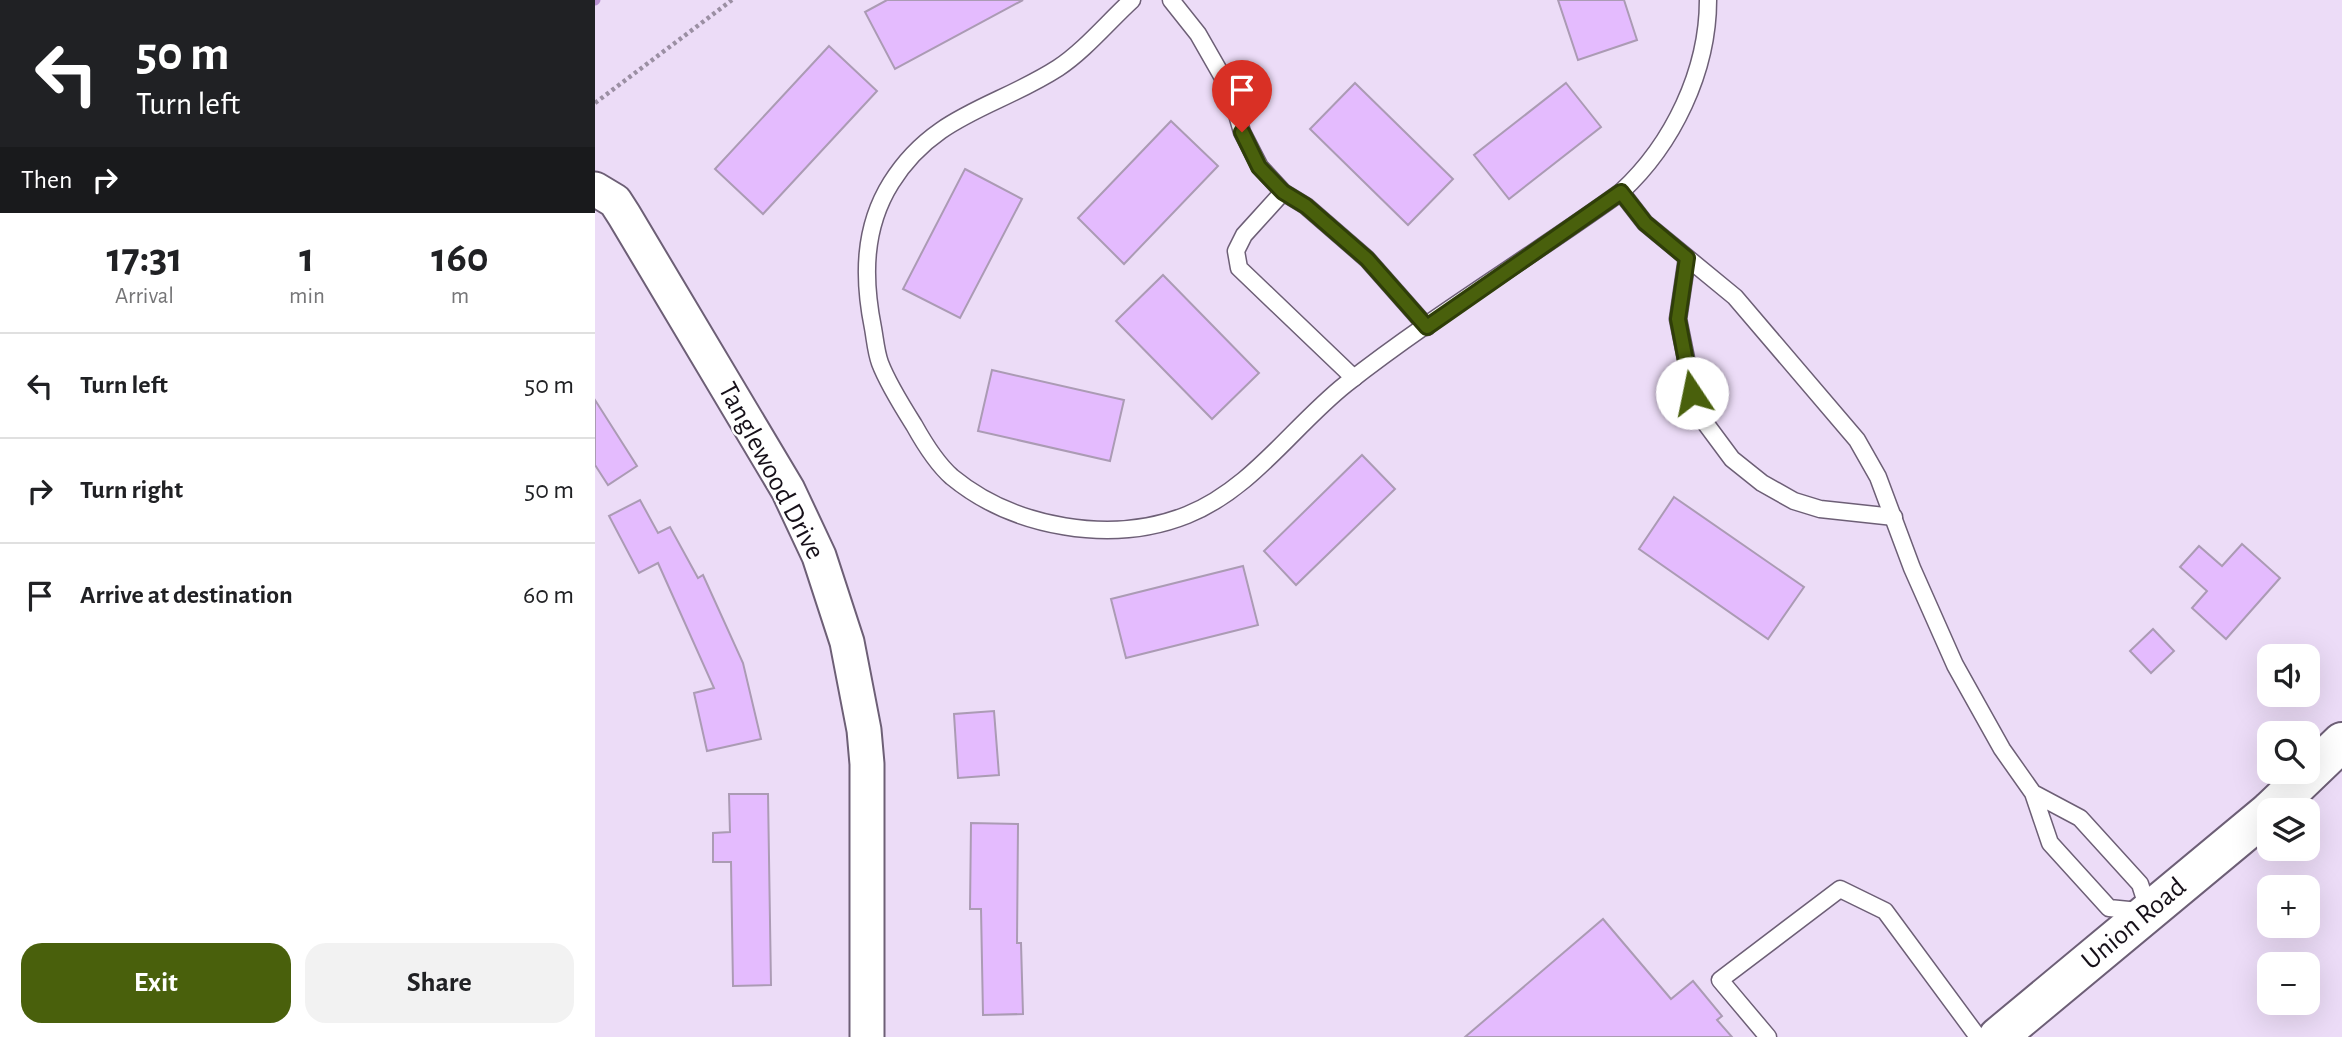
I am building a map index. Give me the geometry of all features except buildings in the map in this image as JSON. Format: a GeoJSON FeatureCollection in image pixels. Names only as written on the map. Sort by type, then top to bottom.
{"type":"FeatureCollection","features":[{"type":"Feature","properties":{"kind":"main road","name":"Union Road"},"geometry":{"type":"LineString","coordinates":[[2284,798],[2342,743]]}},
{"type":"Feature","properties":{"kind":"main road","name":"Union Road"},"geometry":{"type":"LineString","coordinates":[[1999,1037],[2257,822]]}},
{"type":"Feature","properties":{"kind":"street","name":"Tanglewood Drive"},"geometry":{"type":"LineString","coordinates":[[596,189],[615,201],[624,215],[788,490],[819,556],[837,607],[864,730],[867,764],[867,1037]]}},
{"type":"Feature","properties":{"kind":"lane"},"geometry":{"type":"LineString","coordinates":[[1132,0],[1060,67],[933,134],[918,148],[890,184],[873,222],[865,262],[879,361],[902,407],[927,447],[950,476],[987,500],[1031,520],[1084,530],[1136,527],[1187,515],[1239,485],[1354,378],[1621,192],[1637,177],[1677,124],[1698,67],[1708,24],[1708,0]]}},
{"type":"Feature","properties":{"kind":"lane"},"geometry":{"type":"LineString","coordinates":[[1171,0],[1198,34],[1230,90],[1242,132],[1259,167],[1283,192],[1306,206],[1367,259],[1427,327]]}},
{"type":"Feature","properties":{"kind":"lane"},"geometry":{"type":"LineString","coordinates":[[1283,192],[1244,235],[1236,251],[1239,268],[1354,378]]}},
{"type":"Feature","properties":{"kind":"lane"},"geometry":{"type":"LineString","coordinates":[[1621,192],[1645,223],[1735,297],[1857,440],[1878,477],[1912,568],[1955,665],[2002,750],[2033,793],[2050,843],[2109,908],[2149,912],[2140,884],[2080,818],[2033,793]]}},
{"type":"Feature","properties":{"kind":"lane"},"geometry":{"type":"LineString","coordinates":[[1687,258],[1678,319],[1692,393],[1706,424],[1732,459],[1762,483],[1794,501],[1819,509],[1894,517]]}},
{"type":"Feature","properties":{"kind":"lane"},"geometry":{"type":"LineString","coordinates":[[1768,1037],[1720,980],[1840,889],[1885,911],[1978,1037]]}},
{"type":"Feature","properties":{"kind":"path"},"geometry":{"type":"LineString","coordinates":[[595,103],[732,0]]}},
{"type":"Feature","properties":{"kind":"route"},"geometry":{"type":"LineString","coordinates":[[1242,132],[1259,167],[1283,192],[1306,206],[1367,259],[1427,327],[1621,192],[1645,223],[1687,258],[1678,319],[1692,393]]}}]}
